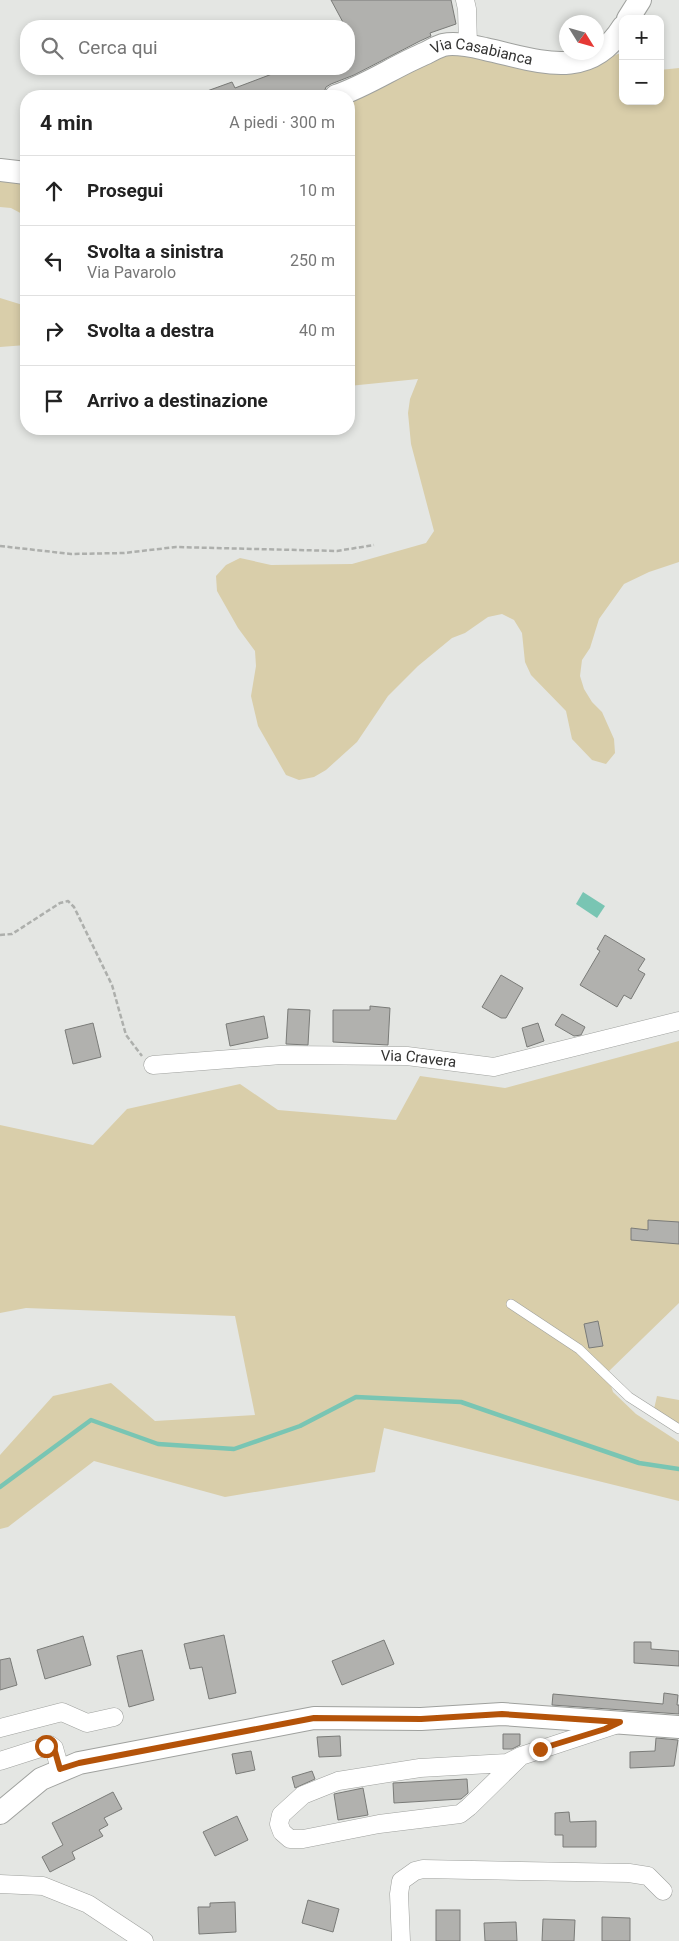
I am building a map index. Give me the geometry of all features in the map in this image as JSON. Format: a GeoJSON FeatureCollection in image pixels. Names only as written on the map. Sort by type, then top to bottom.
{"type":"FeatureCollection","features":[{"type":"Feature","properties":{"kind":"street"},"geometry":{"type":"LineString","coordinates":[[465,0],[468,46]]}},
{"type":"Feature","properties":{"kind":"street"},"geometry":{"type":"LineString","coordinates":[[631,15],[640,0]]}},
{"type":"Feature","properties":{"kind":"street","name":"Via Casabianca"},"geometry":{"type":"LineString","coordinates":[[353,90],[412,58],[444,45],[468,46],[553,64],[576,63],[596,56],[609,46],[619,32]]}},
{"type":"Feature","properties":{"kind":"street"},"geometry":{"type":"LineString","coordinates":[[0,170],[20,172]]}},
{"type":"Feature","properties":{"kind":"street","name":"Via Cravera"},"geometry":{"type":"LineString","coordinates":[[153,1065],[281,1054],[407,1056],[494,1067],[679,1021]]}},
{"type":"Feature","properties":{"kind":"street"},"geometry":{"type":"LineString","coordinates":[[0,1728],[62,1712],[88,1722],[114,1717]]}},
{"type":"Feature","properties":{"kind":"street"},"geometry":{"type":"LineString","coordinates":[[0,1813],[41,1779],[60,1769],[79,1763],[314,1718],[421,1719],[502,1714],[679,1727]]}},
{"type":"Feature","properties":{"kind":"street"},"geometry":{"type":"LineString","coordinates":[[521,1756],[460,1814],[378,1824],[290,1839],[282,1832],[279,1824],[281,1815],[303,1795],[338,1781],[420,1768],[507,1763],[521,1756],[620,1722]]}},
{"type":"Feature","properties":{"kind":"street"},"geometry":{"type":"LineString","coordinates":[[0,1761],[50,1745],[54,1748],[60,1769]]}},
{"type":"Feature","properties":{"kind":"street"},"geometry":{"type":"LineString","coordinates":[[401,1941],[401,1881],[415,1871],[423,1869],[629,1873],[648,1876],[663,1891]]}},
{"type":"Feature","properties":{"kind":"street"},"geometry":{"type":"LineString","coordinates":[[0,1884],[43,1886],[88,1904],[137,1938]]}},
{"type":"Feature","properties":{"kind":"lane"},"geometry":{"type":"LineString","coordinates":[[511,1304],[579,1349],[628,1397],[679,1429]]}},
{"type":"Feature","properties":{"kind":"path"},"geometry":{"type":"LineString","coordinates":[[0,546],[71,554],[124,553],[176,548],[338,551],[374,545]]}},
{"type":"Feature","properties":{"kind":"path"},"geometry":{"type":"LineString","coordinates":[[0,935],[12,934],[60,903],[68,901],[74,907],[112,985],[126,1035],[138,1053],[153,1065]]}},
{"type":"Feature","properties":{"kind":"shaded area"},"geometry":{"type":"Polygon","coordinates":[[[438,54],[598,62],[619,54],[619,105],[664,105],[664,70],[679,68],[679,562],[649,572],[624,584],[599,619],[590,648],[582,660],[580,676],[584,689],[592,702],[602,712],[614,739],[615,753],[606,764],[592,760],[572,739],[566,711],[531,675],[525,662],[522,633],[514,620],[502,614],[488,617],[465,633],[452,638],[418,666],[388,696],[357,742],[326,770],[314,777],[299,780],[286,775],[258,726],[251,696],[256,666],[255,651],[238,628],[217,591],[216,576],[226,565],[240,558],[271,565],[352,564],[426,543],[434,531],[411,444],[408,413],[410,399],[418,379],[355,385],[355,97],[438,54]]]}},
{"type":"Feature","properties":{"kind":"shaded area"},"geometry":{"type":"Polygon","coordinates":[[[0,178],[20,179],[20,213],[11,208],[0,207],[0,178]]]}},
{"type":"Feature","properties":{"kind":"shaded area"},"geometry":{"type":"Polygon","coordinates":[[[0,298],[20,304],[20,345],[0,347],[0,298]]]}},
{"type":"Feature","properties":{"kind":"shaded area"},"geometry":{"type":"Polygon","coordinates":[[[583,892],[605,906],[597,918],[576,904],[583,892]]]}},
{"type":"Feature","properties":{"kind":"shaded area"},"geometry":{"type":"Polygon","coordinates":[[[679,1041],[679,1303],[607,1373],[613,1392],[636,1414],[679,1442],[679,1501],[384,1428],[375,1472],[225,1497],[94,1461],[8,1527],[0,1529],[0,1455],[53,1396],[111,1383],[155,1421],[255,1415],[235,1316],[26,1308],[0,1313],[0,1125],[93,1145],[127,1109],[240,1084],[278,1110],[396,1120],[420,1076],[505,1088],[679,1041]]]}},
{"type":"Feature","properties":{"kind":"shaded area"},"geometry":{"type":"Polygon","coordinates":[[[657,1396],[679,1400],[679,1424],[654,1409],[657,1396]]]}},
{"type":"Feature","properties":{"kind":"building"},"geometry":{"type":"Polygon","coordinates":[[[331,0],[451,0],[456,24],[430,33],[431,36],[355,74],[355,20],[342,20],[331,0]]]}},
{"type":"Feature","properties":{"kind":"building"},"geometry":{"type":"Polygon","coordinates":[[[269,75],[354,75],[331,84],[325,90],[210,90],[232,82],[235,88],[269,75]]]}},
{"type":"Feature","properties":{"kind":"building"},"geometry":{"type":"Polygon","coordinates":[[[605,935],[645,959],[638,970],[645,974],[631,999],[624,995],[617,1007],[580,985],[600,951],[597,949],[605,935]]]}},
{"type":"Feature","properties":{"kind":"building"},"geometry":{"type":"Polygon","coordinates":[[[501,975],[523,988],[506,1018],[501,1018],[482,1007],[501,975]]]}},
{"type":"Feature","properties":{"kind":"building"},"geometry":{"type":"Polygon","coordinates":[[[370,1006],[390,1008],[388,1045],[333,1042],[333,1010],[370,1010],[370,1006]]]}},
{"type":"Feature","properties":{"kind":"building"},"geometry":{"type":"Polygon","coordinates":[[[288,1009],[310,1010],[308,1045],[286,1044],[288,1009]]]}},
{"type":"Feature","properties":{"kind":"building"},"geometry":{"type":"Polygon","coordinates":[[[562,1014],[585,1027],[581,1035],[574,1036],[555,1025],[562,1014]]]}},
{"type":"Feature","properties":{"kind":"building"},"geometry":{"type":"Polygon","coordinates":[[[264,1016],[268,1038],[230,1046],[226,1024],[264,1016]]]}},
{"type":"Feature","properties":{"kind":"building"},"geometry":{"type":"Polygon","coordinates":[[[93,1023],[101,1057],[73,1064],[65,1030],[93,1023]]]}},
{"type":"Feature","properties":{"kind":"building"},"geometry":{"type":"Polygon","coordinates":[[[538,1023],[544,1041],[527,1047],[522,1028],[538,1023]]]}},
{"type":"Feature","properties":{"kind":"building"},"geometry":{"type":"Polygon","coordinates":[[[648,1220],[679,1222],[679,1244],[631,1240],[631,1228],[648,1230],[648,1220]]]}},
{"type":"Feature","properties":{"kind":"building"},"geometry":{"type":"Polygon","coordinates":[[[598,1321],[603,1346],[589,1348],[584,1324],[598,1321]]]}},
{"type":"Feature","properties":{"kind":"building"},"geometry":{"type":"Polygon","coordinates":[[[224,1635],[236,1693],[209,1699],[202,1667],[190,1669],[184,1644],[224,1635]]]}},
{"type":"Feature","properties":{"kind":"building"},"geometry":{"type":"Polygon","coordinates":[[[83,1636],[91,1665],[45,1679],[37,1650],[83,1636]]]}},
{"type":"Feature","properties":{"kind":"building"},"geometry":{"type":"Polygon","coordinates":[[[384,1640],[394,1664],[342,1685],[332,1661],[384,1640]]]}},
{"type":"Feature","properties":{"kind":"building"},"geometry":{"type":"Polygon","coordinates":[[[634,1642],[651,1642],[651,1649],[679,1651],[679,1666],[634,1663],[634,1642]]]}},
{"type":"Feature","properties":{"kind":"building"},"geometry":{"type":"Polygon","coordinates":[[[142,1650],[154,1700],[129,1707],[117,1656],[142,1650]]]}},
{"type":"Feature","properties":{"kind":"building"},"geometry":{"type":"Polygon","coordinates":[[[10,1658],[17,1685],[0,1690],[0,1660],[10,1658]]]}},
{"type":"Feature","properties":{"kind":"building"},"geometry":{"type":"Polygon","coordinates":[[[664,1693],[678,1695],[677,1705],[679,1705],[679,1714],[552,1705],[553,1694],[663,1704],[664,1693]]]}},
{"type":"Feature","properties":{"kind":"building"},"geometry":{"type":"Polygon","coordinates":[[[503,1734],[520,1734],[520,1745],[512,1749],[503,1749],[503,1734]]]}},
{"type":"Feature","properties":{"kind":"building"},"geometry":{"type":"Polygon","coordinates":[[[340,1736],[341,1756],[319,1757],[317,1737],[340,1736]]]}},
{"type":"Feature","properties":{"kind":"building"},"geometry":{"type":"Polygon","coordinates":[[[656,1738],[678,1740],[674,1766],[630,1768],[630,1752],[655,1751],[656,1738]]]}},
{"type":"Feature","properties":{"kind":"building"},"geometry":{"type":"Polygon","coordinates":[[[251,1751],[255,1770],[236,1774],[232,1754],[251,1751]]]}},
{"type":"Feature","properties":{"kind":"building"},"geometry":{"type":"Polygon","coordinates":[[[312,1771],[315,1779],[295,1788],[292,1777],[312,1771]]]}},
{"type":"Feature","properties":{"kind":"building"},"geometry":{"type":"Polygon","coordinates":[[[467,1779],[468,1793],[461,1799],[394,1803],[393,1783],[467,1779]]]}},
{"type":"Feature","properties":{"kind":"building"},"geometry":{"type":"Polygon","coordinates":[[[363,1788],[368,1815],[338,1820],[334,1794],[363,1788]]]}},
{"type":"Feature","properties":{"kind":"building"},"geometry":{"type":"Polygon","coordinates":[[[113,1792],[122,1809],[104,1818],[108,1825],[99,1830],[103,1836],[72,1852],[75,1859],[50,1872],[42,1857],[63,1845],[52,1823],[113,1792]]]}},
{"type":"Feature","properties":{"kind":"building"},"geometry":{"type":"Polygon","coordinates":[[[569,1812],[570,1822],[596,1821],[596,1847],[563,1847],[563,1835],[555,1835],[555,1813],[569,1812]]]}},
{"type":"Feature","properties":{"kind":"building"},"geometry":{"type":"Polygon","coordinates":[[[237,1816],[248,1840],[215,1856],[203,1832],[237,1816]]]}},
{"type":"Feature","properties":{"kind":"building"},"geometry":{"type":"Polygon","coordinates":[[[308,1900],[339,1909],[333,1932],[302,1923],[308,1900]]]}},
{"type":"Feature","properties":{"kind":"building"},"geometry":{"type":"Polygon","coordinates":[[[235,1902],[236,1932],[199,1934],[198,1907],[210,1907],[210,1903],[235,1902]]]}},
{"type":"Feature","properties":{"kind":"building"},"geometry":{"type":"Polygon","coordinates":[[[436,1910],[460,1910],[460,1941],[436,1941],[436,1910]]]}},
{"type":"Feature","properties":{"kind":"building"},"geometry":{"type":"Polygon","coordinates":[[[602,1917],[630,1918],[630,1941],[602,1941],[602,1917]]]}},
{"type":"Feature","properties":{"kind":"building"},"geometry":{"type":"Polygon","coordinates":[[[543,1919],[575,1920],[574,1941],[542,1941],[543,1919]]]}},
{"type":"Feature","properties":{"kind":"building"},"geometry":{"type":"Polygon","coordinates":[[[516,1922],[517,1941],[485,1941],[484,1923],[516,1922]]]}},
{"type":"Feature","properties":{"kind":"waterway"},"geometry":{"type":"LineString","coordinates":[[0,1487],[91,1420],[158,1444],[234,1449],[300,1426],[356,1397],[461,1402],[639,1463],[679,1469]]}},
{"type":"Feature","properties":{"kind":"route"},"geometry":{"type":"LineString","coordinates":[[46,1746],[50,1745],[54,1748],[60,1769],[79,1763],[314,1718],[421,1719],[502,1714],[620,1722],[605,1729],[540,1749]]}}]}
